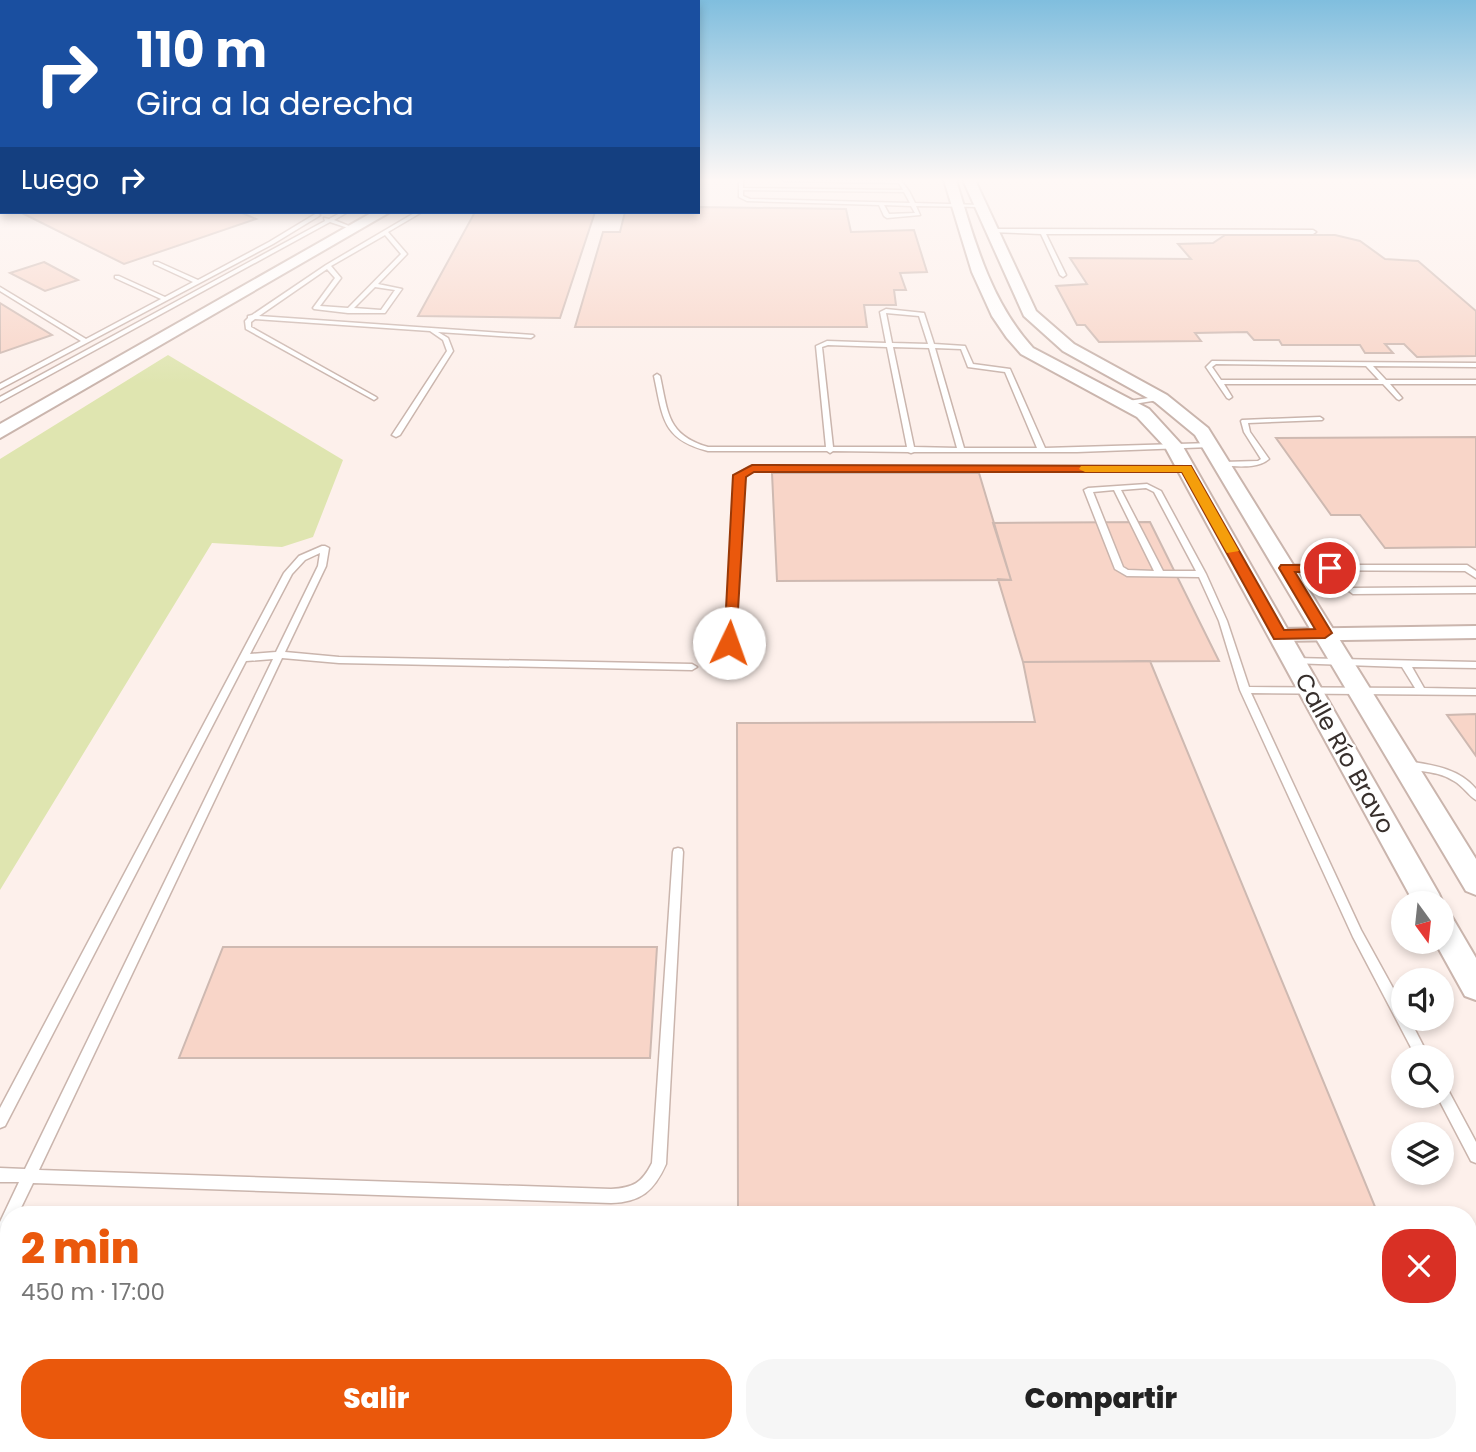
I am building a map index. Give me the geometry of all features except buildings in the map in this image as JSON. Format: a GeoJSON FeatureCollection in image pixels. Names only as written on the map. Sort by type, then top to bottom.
{"type":"FeatureCollection","features":[{"type":"Feature","properties":{"kind":"main road"},"geometry":{"type":"LineString","coordinates":[[0,432],[319,248]]}},
{"type":"Feature","properties":{"kind":"street","name":"Calle Río Bravo"},"geometry":{"type":"LineString","coordinates":[[973,248],[993,305],[1014,339],[1027,351],[1128,404],[1155,424],[1174,445],[1422,891]]}},
{"type":"Feature","properties":{"kind":"street","name":"Calle Río Bravo"},"geometry":{"type":"LineString","coordinates":[[1000,248],[1029,313],[1043,331],[1080,356],[1162,398],[1193,423],[1211,445],[1476,883]]}},
{"type":"Feature","properties":{"kind":"street"},"geometry":{"type":"LineString","coordinates":[[1279,635],[1476,632]]}},
{"type":"Feature","properties":{"kind":"street"},"geometry":{"type":"LineString","coordinates":[[1454,947],[1476,986]]}},
{"type":"Feature","properties":{"kind":"lane"},"geometry":{"type":"LineString","coordinates":[[0,387],[259,248]]}},
{"type":"Feature","properties":{"kind":"lane"},"geometry":{"type":"LineString","coordinates":[[0,400],[278,248]]}},
{"type":"Feature","properties":{"kind":"lane"},"geometry":{"type":"LineString","coordinates":[[359,248],[250,317],[248,328],[374,398]]}},
{"type":"Feature","properties":{"kind":"lane"},"geometry":{"type":"LineString","coordinates":[[348,311],[404,254],[399,248]]}},
{"type":"Feature","properties":{"kind":"lane"},"geometry":{"type":"LineString","coordinates":[[1050,248],[1063,275]]}},
{"type":"Feature","properties":{"kind":"lane"},"geometry":{"type":"LineString","coordinates":[[156,263],[198,282]]}},
{"type":"Feature","properties":{"kind":"lane"},"geometry":{"type":"LineString","coordinates":[[328,266],[338,278],[316,308],[383,312],[399,289],[372,285]]}},
{"type":"Feature","properties":{"kind":"lane"},"geometry":{"type":"LineString","coordinates":[[117,277],[165,299]]}},
{"type":"Feature","properties":{"kind":"lane"},"geometry":{"type":"LineString","coordinates":[[0,289],[85,341]]}},
{"type":"Feature","properties":{"kind":"lane"},"geometry":{"type":"LineString","coordinates":[[911,450],[883,312],[887,311],[920,313],[932,345],[961,450]]}},
{"type":"Feature","properties":{"kind":"lane"},"geometry":{"type":"LineString","coordinates":[[250,317],[531,336]]}},
{"type":"Feature","properties":{"kind":"lane"},"geometry":{"type":"LineString","coordinates":[[396,435],[450,351],[446,339],[430,329]]}},
{"type":"Feature","properties":{"kind":"lane"},"geometry":{"type":"LineString","coordinates":[[830,451],[820,346],[827,343],[961,346],[971,366],[1002,367],[1008,370],[1042,450]]}},
{"type":"Feature","properties":{"kind":"lane"},"geometry":{"type":"LineString","coordinates":[[1229,397],[1209,367],[1214,362],[1476,365]]}},
{"type":"Feature","properties":{"kind":"lane"},"geometry":{"type":"LineString","coordinates":[[1367,363],[1399,398]]}},
{"type":"Feature","properties":{"kind":"lane"},"geometry":{"type":"LineString","coordinates":[[657,376],[669,428],[684,442],[708,449],[1042,450],[1211,445]]}},
{"type":"Feature","properties":{"kind":"lane"},"geometry":{"type":"LineString","coordinates":[[1218,382],[1476,382]]}},
{"type":"Feature","properties":{"kind":"lane"},"geometry":{"type":"LineString","coordinates":[[1128,404],[1162,398]]}},
{"type":"Feature","properties":{"kind":"lane"},"geometry":{"type":"LineString","coordinates":[[1223,464],[1260,463],[1265,460],[1247,432],[1244,421],[1320,419]]}},
{"type":"Feature","properties":{"kind":"lane"},"geometry":{"type":"LineString","coordinates":[[729,643],[740,475],[752,469],[1186,469]]}},
{"type":"Feature","properties":{"kind":"lane"},"geometry":{"type":"LineString","coordinates":[[1202,574],[1127,573],[1117,567],[1087,492],[1092,488],[1147,486],[1157,491],[1202,574],[1223,621],[1245,690],[1357,933],[1417,1045]]}},
{"type":"Feature","properties":{"kind":"lane"},"geometry":{"type":"LineString","coordinates":[[1116,487],[1160,574]]}},
{"type":"Feature","properties":{"kind":"lane"},"geometry":{"type":"LineString","coordinates":[[0,1121],[288,573],[302,558],[325,548],[322,566],[15,1206]]}},
{"type":"Feature","properties":{"kind":"lane"},"geometry":{"type":"LineString","coordinates":[[1286,568],[1467,568],[1476,575]]}},
{"type":"Feature","properties":{"kind":"lane"},"geometry":{"type":"LineString","coordinates":[[1353,591],[1476,590]]}},
{"type":"Feature","properties":{"kind":"lane"},"geometry":{"type":"LineString","coordinates":[[243,658],[279,655],[339,660],[692,667]]}},
{"type":"Feature","properties":{"kind":"lane"},"geometry":{"type":"LineString","coordinates":[[1294,661],[1476,665]]}},
{"type":"Feature","properties":{"kind":"lane"},"geometry":{"type":"LineString","coordinates":[[1405,664],[1422,692]]}},
{"type":"Feature","properties":{"kind":"lane"},"geometry":{"type":"LineString","coordinates":[[1245,690],[1476,692]]}},
{"type":"Feature","properties":{"kind":"lane"},"geometry":{"type":"LineString","coordinates":[[1405,764],[1445,770],[1468,784],[1476,796]]}},
{"type":"Feature","properties":{"kind":"lane"},"geometry":{"type":"LineString","coordinates":[[0,1175],[611,1196],[628,1196],[642,1190],[659,1164],[678,852]]}},
{"type":"Feature","properties":{"kind":"lane"},"geometry":{"type":"LineString","coordinates":[[1450,1108],[1476,1156]]}},
{"type":"Feature","properties":{"kind":"green space"},"geometry":{"type":"Polygon","coordinates":[[[168,355],[343,460],[313,537],[282,547],[212,543],[0,890],[0,459],[168,355]]]}},
{"type":"Feature","properties":{"kind":"slow traffic"},"geometry":{"type":"LineString","coordinates":[[1085,469],[1186,469],[1232,551]]}},
{"type":"Feature","properties":{"kind":"route"},"geometry":{"type":"LineString","coordinates":[[729,643],[740,475],[752,469],[1186,469],[1279,635],[1325,633],[1286,568],[1330,568]]}}]}
